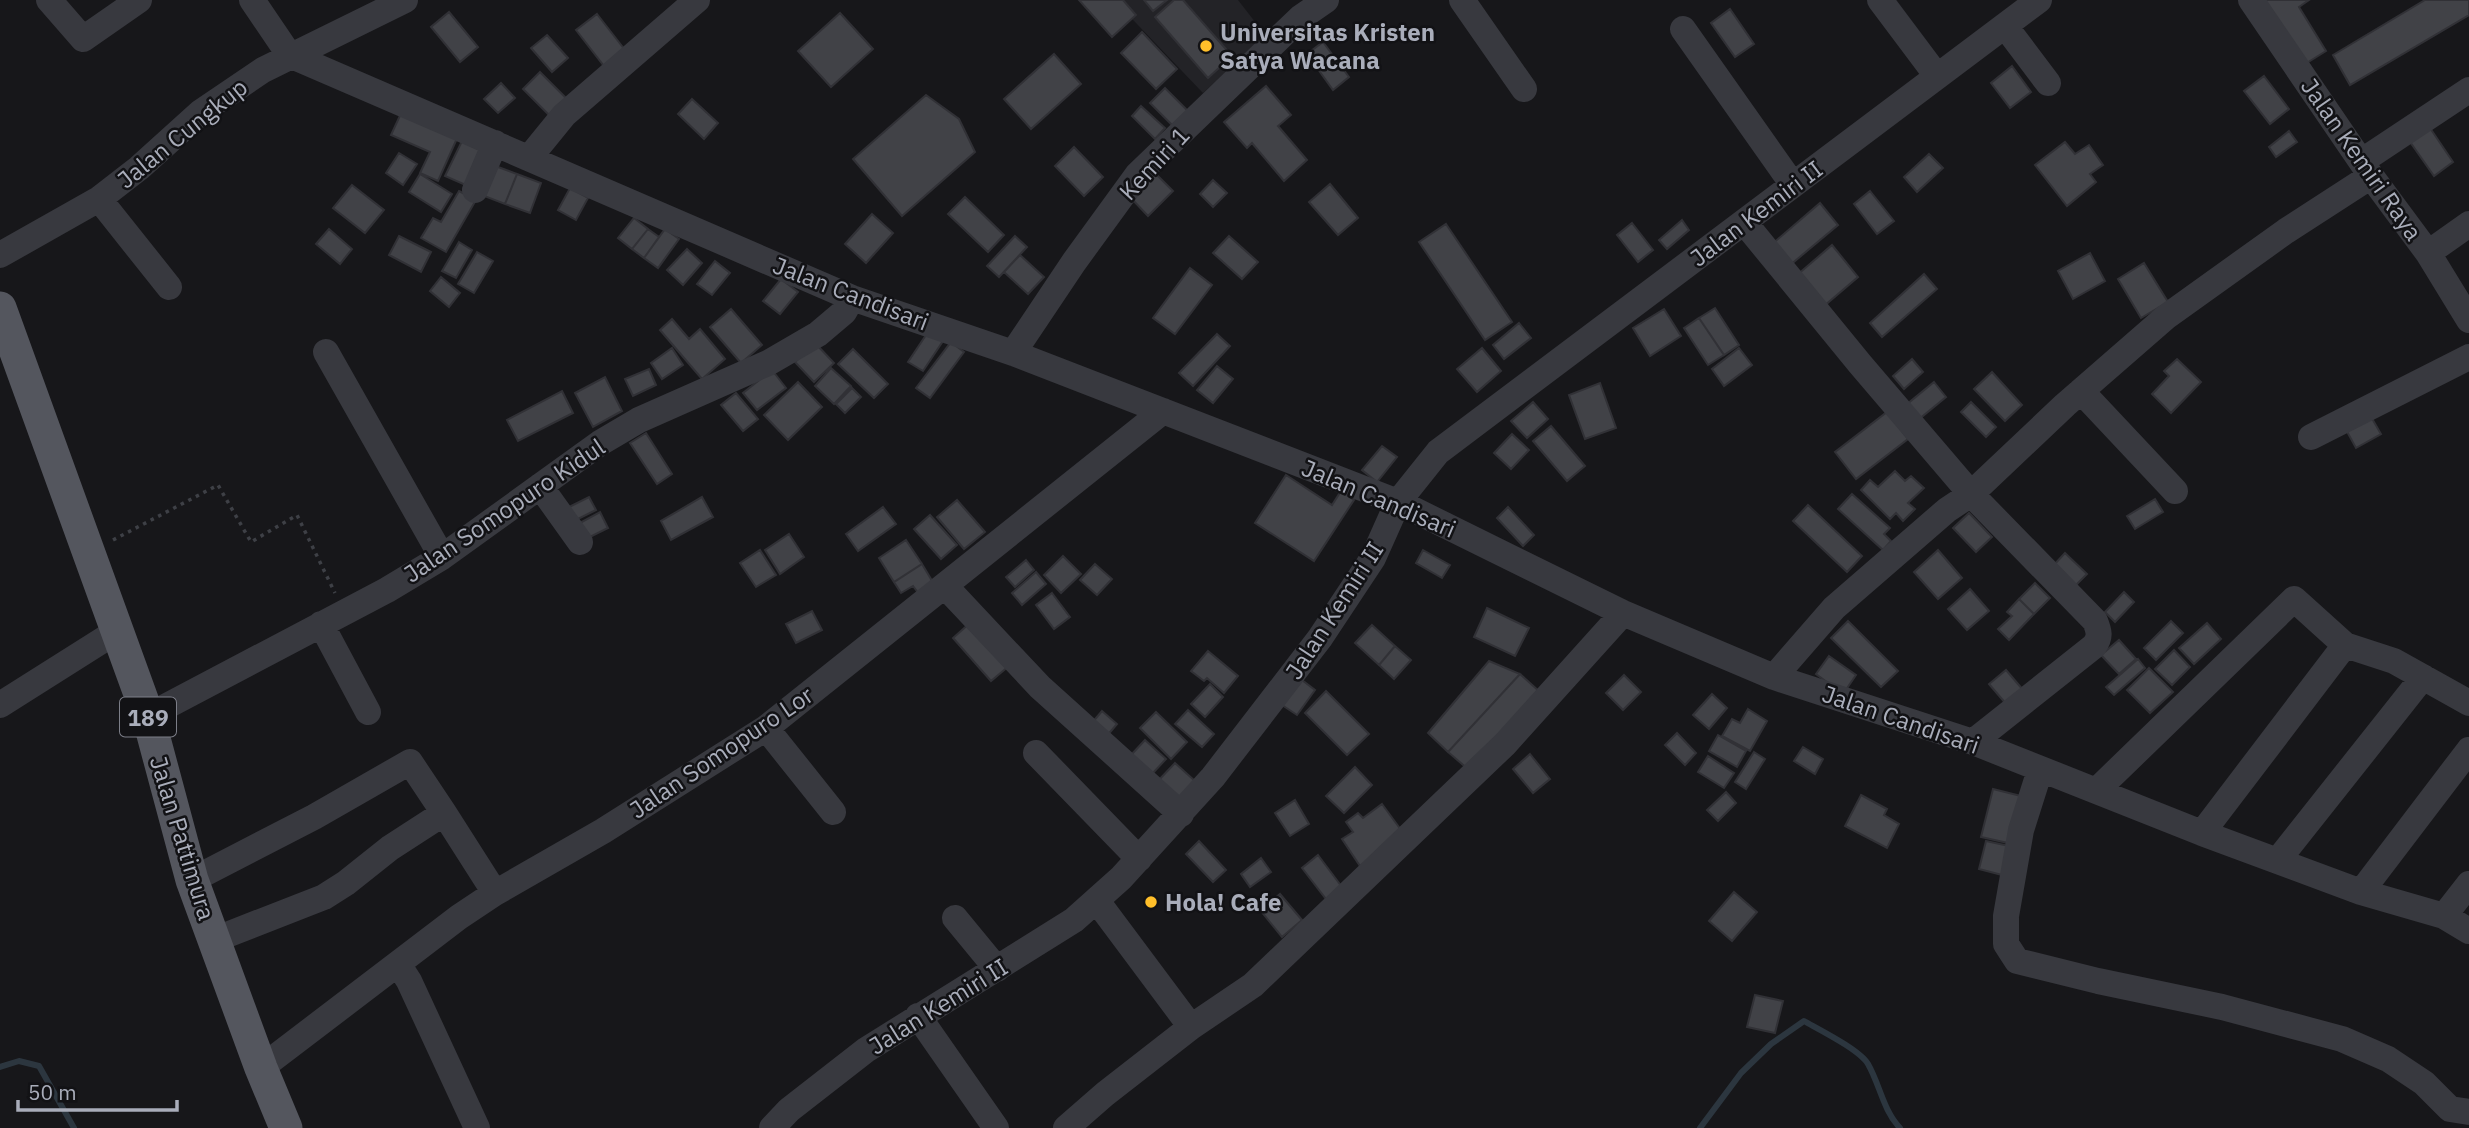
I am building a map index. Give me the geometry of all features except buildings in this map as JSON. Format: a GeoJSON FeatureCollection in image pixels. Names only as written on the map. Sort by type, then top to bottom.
{"type":"FeatureCollection","features":[{"type":"Feature","properties":{"kind":"main road","name":"Jalan Pattimura"},"geometry":{"type":"LineString","coordinates":[[0,308],[148,716],[192,880],[261,1068],[286,1128]]}},
{"type":"Feature","properties":{"kind":"street"},"geometry":{"type":"LineString","coordinates":[[48,0],[83,39],[139,0]]}},
{"type":"Feature","properties":{"kind":"street"},"geometry":{"type":"LineString","coordinates":[[252,0],[291,56]]}},
{"type":"Feature","properties":{"kind":"street","name":"Jalan Cungkup"},"geometry":{"type":"LineString","coordinates":[[0,256],[99,199],[139,168],[201,112],[263,70],[405,0]]}},
{"type":"Feature","properties":{"kind":"street"},"geometry":{"type":"LineString","coordinates":[[529,158],[564,115],[697,0]]}},
{"type":"Feature","properties":{"kind":"street","name":"Kemiri 1"},"geometry":{"type":"LineString","coordinates":[[1013,353],[1138,174],[1300,18],[1326,0]]}},
{"type":"Feature","properties":{"kind":"street"},"geometry":{"type":"LineString","coordinates":[[1462,0],[1524,89]]}},
{"type":"Feature","properties":{"kind":"street"},"geometry":{"type":"LineString","coordinates":[[1880,0],[1937,76]]}},
{"type":"Feature","properties":{"kind":"street","name":"Jalan Kemiri Raya"},"geometry":{"type":"LineString","coordinates":[[2251,0],[2428,253],[2469,320]]}},
{"type":"Feature","properties":{"kind":"street","name":"Jalan Kemiri II"},"geometry":{"type":"LineString","coordinates":[[772,1128],[827,1078],[918,1016],[1074,920],[1139,859],[1213,777],[1320,638],[1373,558],[1398,502],[1438,452],[2005,26],[2030,3]]}},
{"type":"Feature","properties":{"kind":"street"},"geometry":{"type":"LineString","coordinates":[[2005,26],[2048,83]]}},
{"type":"Feature","properties":{"kind":"street"},"geometry":{"type":"LineString","coordinates":[[1683,29],[1793,185]]}},
{"type":"Feature","properties":{"kind":"street","name":"Jalan Candisari"},"geometry":{"type":"LineString","coordinates":[[291,56],[852,298],[1013,353],[1398,502],[1623,613],[1774,677],[1973,742],[2202,833],[2361,892],[2444,916],[2469,931]]}},
{"type":"Feature","properties":{"kind":"street"},"geometry":{"type":"LineString","coordinates":[[1774,677],[1834,608],[1947,510],[1971,494],[2081,391],[2166,317],[2286,231],[2469,90]]}},
{"type":"Feature","properties":{"kind":"street"},"geometry":{"type":"LineString","coordinates":[[475,190],[495,144]]}},
{"type":"Feature","properties":{"kind":"street"},"geometry":{"type":"LineString","coordinates":[[99,199],[169,287]]}},
{"type":"Feature","properties":{"kind":"street"},"geometry":{"type":"LineString","coordinates":[[1744,222],[1971,494],[2095,621],[2099,640],[2094,646],[1973,742]]}},
{"type":"Feature","properties":{"kind":"street"},"geometry":{"type":"LineString","coordinates":[[2428,253],[2469,224]]}},
{"type":"Feature","properties":{"kind":"street","name":"Jalan Somopuro Kidul"},"geometry":{"type":"LineString","coordinates":[[148,716],[333,619],[442,557],[540,486],[639,420],[768,363],[818,334],[845,312],[852,298]]}},
{"type":"Feature","properties":{"kind":"street"},"geometry":{"type":"LineString","coordinates":[[327,352],[442,557]]}},
{"type":"Feature","properties":{"kind":"street"},"geometry":{"type":"LineString","coordinates":[[2311,438],[2469,357]]}},
{"type":"Feature","properties":{"kind":"street"},"geometry":{"type":"LineString","coordinates":[[2081,391],[2175,491]]}},
{"type":"Feature","properties":{"kind":"street","name":"Jalan Somopuro Lor"},"geometry":{"type":"LineString","coordinates":[[261,1068],[459,917],[495,893],[603,831],[766,728],[1163,411]]}},
{"type":"Feature","properties":{"kind":"street"},"geometry":{"type":"LineString","coordinates":[[540,486],[580,541]]}},
{"type":"Feature","properties":{"kind":"street"},"geometry":{"type":"LineString","coordinates":[[945,586],[1040,687],[1181,814]]}},
{"type":"Feature","properties":{"kind":"street"},"geometry":{"type":"LineString","coordinates":[[2097,790],[2292,599],[2298,600],[2345,645],[2394,661],[2469,703]]}},
{"type":"Feature","properties":{"kind":"street"},"geometry":{"type":"LineString","coordinates":[[1066,1128],[1191,1027],[1253,985],[1505,744],[1623,613]]}},
{"type":"Feature","properties":{"kind":"street"},"geometry":{"type":"LineString","coordinates":[[333,619],[368,712]]}},
{"type":"Feature","properties":{"kind":"street"},"geometry":{"type":"LineString","coordinates":[[0,705],[117,631]]}},
{"type":"Feature","properties":{"kind":"street"},"geometry":{"type":"LineString","coordinates":[[2202,833],[2345,645]]}},
{"type":"Feature","properties":{"kind":"street"},"geometry":{"type":"LineString","coordinates":[[2278,860],[2423,677]]}},
{"type":"Feature","properties":{"kind":"street"},"geometry":{"type":"LineString","coordinates":[[766,728],[833,812]]}},
{"type":"Feature","properties":{"kind":"street"},"geometry":{"type":"LineString","coordinates":[[2361,892],[2469,750]]}},
{"type":"Feature","properties":{"kind":"street"},"geometry":{"type":"LineString","coordinates":[[1035,753],[1139,859]]}},
{"type":"Feature","properties":{"kind":"street"},"geometry":{"type":"LineString","coordinates":[[192,880],[314,817],[410,762],[495,893]]}},
{"type":"Feature","properties":{"kind":"street"},"geometry":{"type":"LineString","coordinates":[[2040,770],[2021,830],[2006,916],[2006,944],[2017,961],[2120,986],[2222,1006],[2342,1039],[2388,1059],[2424,1083],[2450,1109],[2469,1112]]}},
{"type":"Feature","properties":{"kind":"street"},"geometry":{"type":"LineString","coordinates":[[214,940],[324,897],[390,848],[444,813]]}},
{"type":"Feature","properties":{"kind":"street"},"geometry":{"type":"LineString","coordinates":[[2444,916],[2469,884]]}},
{"type":"Feature","properties":{"kind":"street"},"geometry":{"type":"LineString","coordinates":[[1097,901],[1191,1027]]}},
{"type":"Feature","properties":{"kind":"street"},"geometry":{"type":"LineString","coordinates":[[955,918],[997,969]]}},
{"type":"Feature","properties":{"kind":"street"},"geometry":{"type":"LineString","coordinates":[[398,964],[409,981],[477,1128]]}},
{"type":"Feature","properties":{"kind":"street"},"geometry":{"type":"LineString","coordinates":[[918,1016],[996,1128]]}},
{"type":"Feature","properties":{"kind":"path"},"geometry":{"type":"LineString","coordinates":[[89,553],[218,485],[251,542],[297,515],[333,619]]}},
{"type":"Feature","properties":{"kind":"shaded area","name":"Universitas Kristen Satya Wacana"},"geometry":{"type":"Polygon","coordinates":[[[1114,0],[1238,0],[1266,36],[1203,93],[1114,0]]]}},
{"type":"Feature","properties":{"kind":"waterway"},"geometry":{"type":"LineString","coordinates":[[1700,1128],[1741,1073],[1771,1044],[1804,1021],[1864,1059],[1900,1128]]}},
{"type":"Feature","properties":{"kind":"waterway"},"geometry":{"type":"LineString","coordinates":[[0,1067],[19,1061],[39,1066],[74,1128]]}},
{"type":"Feature","properties":{"kind":"place","name":"Universitas Kristen Satya Wacana"},"geometry":{"type":"Point","coordinates":[1206,46]}},
{"type":"Feature","properties":{"kind":"place","name":"Hola! Cafe"},"geometry":{"type":"Point","coordinates":[1151,902]}}]}
